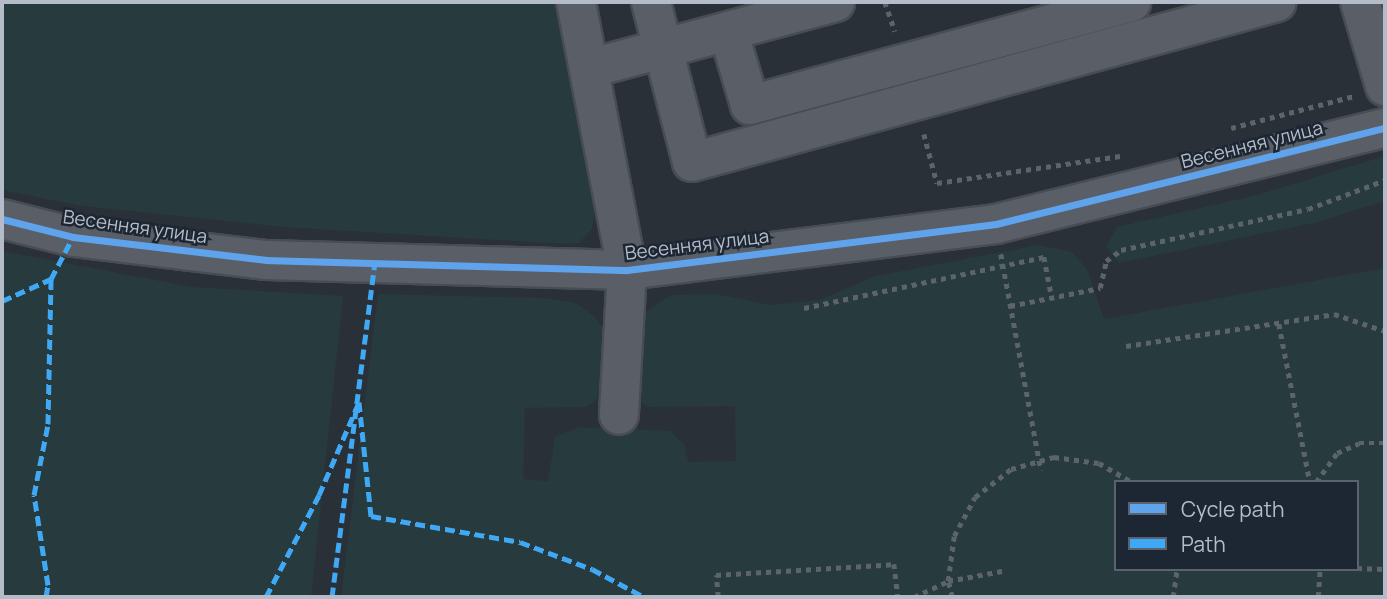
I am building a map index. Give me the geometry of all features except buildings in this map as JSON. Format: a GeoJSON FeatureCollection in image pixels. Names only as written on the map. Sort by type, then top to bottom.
{"type":"FeatureCollection","features":[{"type":"Feature","properties":{"kind":"street"},"geometry":{"type":"LineString","coordinates":[[576,2],[592,68],[627,270],[619,415]]}},
{"type":"Feature","properties":{"kind":"street"},"geometry":{"type":"LineString","coordinates":[[651,2],[692,162],[1277,2]]}},
{"type":"Feature","properties":{"kind":"street"},"geometry":{"type":"LineString","coordinates":[[592,68],[729,34],[835,2]]}},
{"type":"Feature","properties":{"kind":"street"},"geometry":{"type":"LineString","coordinates":[[729,34],[750,105],[1131,2]]}},
{"type":"Feature","properties":{"kind":"street"},"geometry":{"type":"LineString","coordinates":[[1360,2],[1372,90]]}},
{"type":"Feature","properties":{"kind":"street","name":"Весенняя улица"},"geometry":{"type":"LineString","coordinates":[[2,219],[73,237],[267,260],[627,270],[996,224],[1385,128]]}},
{"type":"Feature","properties":{"kind":"path"},"geometry":{"type":"LineString","coordinates":[[886,2],[905,63]]}},
{"type":"Feature","properties":{"kind":"path"},"geometry":{"type":"LineString","coordinates":[[1227,129],[1372,90]]}},
{"type":"Feature","properties":{"kind":"path"},"geometry":{"type":"LineString","coordinates":[[915,101],[937,183],[1134,154]]}},
{"type":"Feature","properties":{"kind":"path"},"geometry":{"type":"LineString","coordinates":[[987,175],[1041,470]]}},
{"type":"Feature","properties":{"kind":"path"},"geometry":{"type":"LineString","coordinates":[[1010,306],[1100,288],[1106,261],[1121,250],[1308,209],[1385,180]]}},
{"type":"Feature","properties":{"kind":"path"},"geometry":{"type":"LineString","coordinates":[[804,308],[1044,257],[1052,298]]}},
{"type":"Feature","properties":{"kind":"path"},"geometry":{"type":"LineString","coordinates":[[1126,346],[1334,314],[1385,331]]}},
{"type":"Feature","properties":{"kind":"path"},"geometry":{"type":"LineString","coordinates":[[1279,324],[1310,480]]}},
{"type":"Feature","properties":{"kind":"path"},"geometry":{"type":"LineString","coordinates":[[1317,480],[1337,453],[1359,443],[1385,443]]}},
{"type":"Feature","properties":{"kind":"path"},"geometry":{"type":"LineString","coordinates":[[953,597],[948,580],[954,536],[975,497],[1011,469],[1054,457],[1099,463],[1129,480]]}},
{"type":"Feature","properties":{"kind":"path"},"geometry":{"type":"LineString","coordinates":[[718,597],[716,575],[894,564],[898,597]]}},
{"type":"Feature","properties":{"kind":"path"},"geometry":{"type":"LineString","coordinates":[[1359,568],[1385,569]]}},
{"type":"Feature","properties":{"kind":"path"},"geometry":{"type":"LineString","coordinates":[[914,597],[948,580],[1002,571]]}},
{"type":"Feature","properties":{"kind":"path"},"geometry":{"type":"LineString","coordinates":[[1173,597],[1177,571]]}},
{"type":"Feature","properties":{"kind":"path"},"geometry":{"type":"LineString","coordinates":[[1318,597],[1320,571]]}},
{"type":"Feature","properties":{"kind":"green space"},"geometry":{"type":"Polygon","coordinates":[[[2,2],[557,2],[596,204],[592,229],[579,243],[564,244],[284,227],[82,206],[2,190],[2,2]]]}},
{"type":"Feature","properties":{"kind":"green space"},"geometry":{"type":"Polygon","coordinates":[[[1385,156],[1385,201],[1314,223],[1119,263],[1106,246],[1117,227],[1257,195],[1385,156]]]}},
{"type":"Feature","properties":{"kind":"green space"},"geometry":{"type":"Polygon","coordinates":[[[1039,245],[1072,252],[1087,269],[1104,319],[1385,268],[1385,597],[341,597],[378,294],[542,298],[574,302],[594,316],[606,332],[605,385],[595,401],[585,407],[525,408],[523,479],[548,481],[555,437],[579,427],[670,431],[684,444],[688,462],[736,461],[735,406],[647,407],[637,398],[635,325],[648,310],[671,295],[716,294],[770,305],[820,300],[876,276],[1039,245]]]}},
{"type":"Feature","properties":{"kind":"green space"},"geometry":{"type":"Polygon","coordinates":[[[2,251],[192,287],[343,296],[311,597],[2,597],[2,251]]]}},
{"type":"Feature","properties":{"kind":"marked path"},"geometry":{"type":"LineString","coordinates":[[46,597],[48,585],[34,495],[48,424],[51,279],[73,237]]}},
{"type":"Feature","properties":{"kind":"marked path"},"geometry":{"type":"LineString","coordinates":[[332,597],[375,263]]}},
{"type":"Feature","properties":{"kind":"marked path"},"geometry":{"type":"LineString","coordinates":[[2,301],[51,279]]}},
{"type":"Feature","properties":{"kind":"marked path"},"geometry":{"type":"LineString","coordinates":[[266,597],[319,495],[359,402],[371,516],[520,542],[592,569],[644,597]]}},
{"type":"Feature","properties":{"kind":"cycle path"},"geometry":{"type":"LineString","coordinates":[[2,219],[73,237],[267,260],[627,270],[996,224],[1385,128]]}}]}
